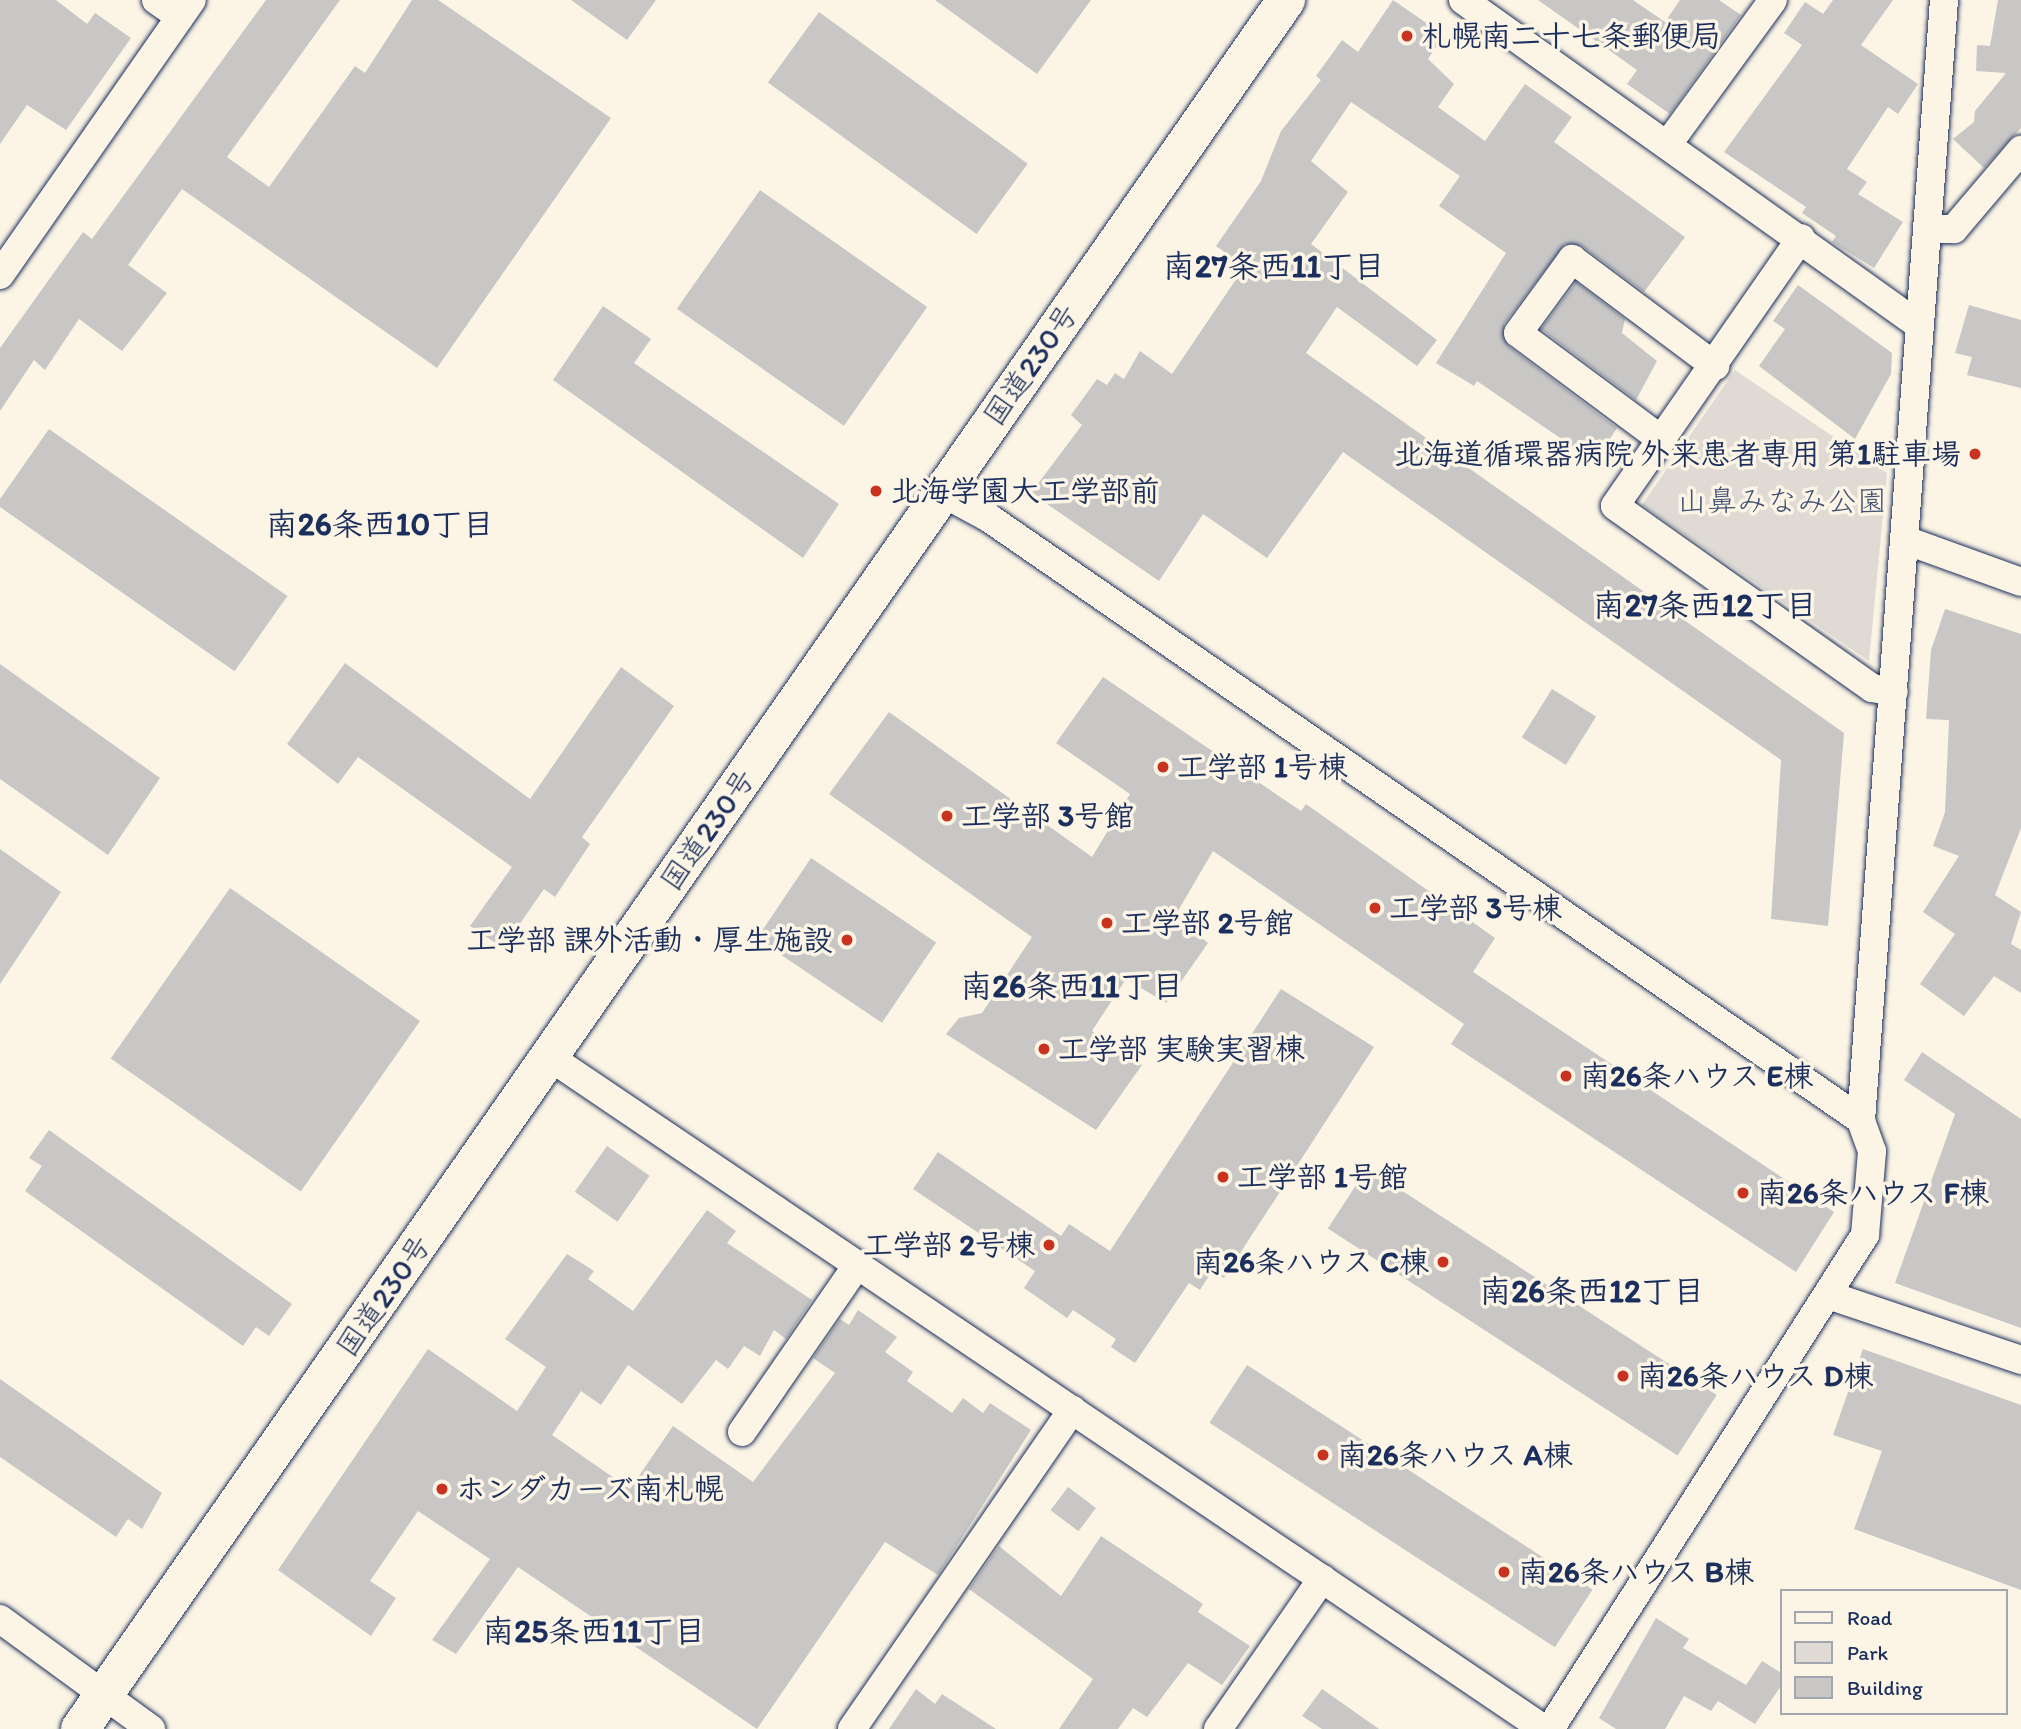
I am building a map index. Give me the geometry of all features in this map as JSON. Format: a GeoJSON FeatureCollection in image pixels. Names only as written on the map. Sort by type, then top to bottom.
{"type":"FeatureCollection","features":[{"type":"Feature","properties":{"kind":"highway","name":"国道230号"},"geometry":{"type":"LineString","coordinates":[[80,1729],[551,1058],[941,492],[1286,0]]}},
{"type":"Feature","properties":{"kind":"street"},"geometry":{"type":"LineString","coordinates":[[0,275],[186,8],[156,0]]}},
{"type":"Feature","properties":{"kind":"street"},"geometry":{"type":"LineString","coordinates":[[1463,0],[1801,238],[1919,325]]}},
{"type":"Feature","properties":{"kind":"street"},"geometry":{"type":"LineString","coordinates":[[1668,144],[1773,0]]}},
{"type":"Feature","properties":{"kind":"street"},"geometry":{"type":"LineString","coordinates":[[1550,1729],[1865,1235],[1872,1151],[1861,1120],[1944,0]]}},
{"type":"Feature","properties":{"kind":"street"},"geometry":{"type":"LineString","coordinates":[[1927,229],[1954,229],[2021,150]]}},
{"type":"Feature","properties":{"kind":"street"},"geometry":{"type":"LineString","coordinates":[[1801,238],[1715,366],[1615,506],[1872,688],[1894,692]]}},
{"type":"Feature","properties":{"kind":"street"},"geometry":{"type":"LineString","coordinates":[[1662,440],[1518,333],[1572,259],[1715,366]]}},
{"type":"Feature","properties":{"kind":"street"},"geometry":{"type":"LineString","coordinates":[[941,492],[1000,526],[1861,1120]]}},
{"type":"Feature","properties":{"kind":"street"},"geometry":{"type":"LineString","coordinates":[[1905,540],[2021,582]]}},
{"type":"Feature","properties":{"kind":"street"},"geometry":{"type":"LineString","coordinates":[[551,1058],[1544,1729]]}},
{"type":"Feature","properties":{"kind":"street"},"geometry":{"type":"LineString","coordinates":[[742,1432],[857,1265]]}},
{"type":"Feature","properties":{"kind":"street"},"geometry":{"type":"LineString","coordinates":[[1828,1295],[2021,1360]]}},
{"type":"Feature","properties":{"kind":"street"},"geometry":{"type":"LineString","coordinates":[[852,1729],[1072,1410]]}},
{"type":"Feature","properties":{"kind":"street"},"geometry":{"type":"LineString","coordinates":[[1218,1729],[1322,1579]]}},
{"type":"Feature","properties":{"kind":"street"},"geometry":{"type":"LineString","coordinates":[[0,1619],[151,1729]]}},
{"type":"Feature","properties":{"kind":"green space","name":"山鼻みなみ公園"},"geometry":{"type":"Polygon","coordinates":[[[1735,370],[1887,473],[1869,661],[1642,505],[1735,370]]]}},
{"type":"Feature","properties":{"kind":"building"},"geometry":{"type":"Polygon","coordinates":[[[0,0],[56,0],[87,24],[95,13],[131,38],[66,130],[27,105],[0,144],[0,0]]]}},
{"type":"Feature","properties":{"kind":"building"},"geometry":{"type":"Polygon","coordinates":[[[266,0],[340,0],[227,157],[269,187],[355,66],[365,73],[412,0],[438,0],[611,118],[437,368],[182,189],[128,265],[167,293],[122,351],[79,319],[45,370],[34,360],[0,411],[0,348],[83,232],[92,239],[266,0]]]}},
{"type":"Feature","properties":{"kind":"building"},"geometry":{"type":"Polygon","coordinates":[[[571,0],[656,0],[627,40],[571,0]]]}},
{"type":"Feature","properties":{"kind":"building"},"geometry":{"type":"Polygon","coordinates":[[[935,0],[1091,0],[1037,74],[935,0]]]}},
{"type":"Feature","properties":{"kind":"building"},"geometry":{"type":"Polygon","coordinates":[[[1393,0],[1444,35],[1428,59],[1454,84],[1438,107],[1485,141],[1525,84],[1572,117],[1554,142],[1685,237],[1644,292],[1582,246],[1565,244],[1504,324],[1508,346],[1617,428],[1595,462],[1477,381],[1474,386],[1436,363],[1506,253],[1439,206],[1460,176],[1351,102],[1311,161],[1348,192],[1311,244],[1437,340],[1417,366],[1337,307],[1306,353],[1844,733],[1828,926],[1771,919],[1781,760],[1343,452],[1267,558],[1203,514],[1159,581],[1031,493],[1082,425],[1071,415],[1097,379],[1107,385],[1115,373],[1124,379],[1140,351],[1172,374],[1245,266],[1216,246],[1261,181],[1281,131],[1321,80],[1316,76],[1342,40],[1358,52],[1393,0]]]}},
{"type":"Feature","properties":{"kind":"building"},"geometry":{"type":"Polygon","coordinates":[[[1538,0],[1633,0],[1665,22],[1680,0],[1719,0],[1741,15],[1670,114],[1627,84],[1637,70],[1538,0]]]}},
{"type":"Feature","properties":{"kind":"building"},"geometry":{"type":"Polygon","coordinates":[[[1833,0],[1893,0],[1861,45],[1918,84],[1898,114],[1888,107],[1847,169],[1867,182],[1858,194],[1903,222],[1874,268],[1832,242],[1836,236],[1802,213],[1806,207],[1724,152],[1802,45],[1784,33],[1805,2],[1823,14],[1833,0]]]}},
{"type":"Feature","properties":{"kind":"building"},"geometry":{"type":"Polygon","coordinates":[[[1998,0],[2021,0],[2021,128],[1984,168],[1953,139],[1974,122],[1975,111],[2006,73],[1976,71],[1977,45],[1990,46],[1998,0]]]}},
{"type":"Feature","properties":{"kind":"building"},"geometry":{"type":"Polygon","coordinates":[[[819,12],[1028,164],[977,234],[768,82],[819,12]]]}},
{"type":"Feature","properties":{"kind":"building"},"geometry":{"type":"Polygon","coordinates":[[[760,190],[927,307],[844,426],[677,309],[760,190]]]}},
{"type":"Feature","properties":{"kind":"building"},"geometry":{"type":"Polygon","coordinates":[[[1576,282],[1625,319],[1622,333],[1657,361],[1636,400],[1541,329],[1576,282]]]}},
{"type":"Feature","properties":{"kind":"building"},"geometry":{"type":"Polygon","coordinates":[[[1798,285],[1892,353],[1891,374],[1855,439],[1759,366],[1785,329],[1773,321],[1798,285]]]}},
{"type":"Feature","properties":{"kind":"building"},"geometry":{"type":"Polygon","coordinates":[[[1969,305],[2021,320],[2021,388],[1967,375],[1972,357],[1955,353],[1969,305]]]}},
{"type":"Feature","properties":{"kind":"building"},"geometry":{"type":"Polygon","coordinates":[[[603,306],[651,339],[634,363],[839,504],[803,558],[553,380],[603,306]]]}},
{"type":"Feature","properties":{"kind":"building"},"geometry":{"type":"Polygon","coordinates":[[[49,429],[287,596],[235,671],[0,507],[0,499],[49,429]]]}},
{"type":"Feature","properties":{"kind":"building"},"geometry":{"type":"Polygon","coordinates":[[[1945,609],[2021,634],[2021,828],[1995,895],[2021,912],[2011,944],[2021,950],[2021,993],[1994,976],[1964,1016],[1920,984],[1955,934],[1923,912],[1959,856],[1933,846],[1945,812],[1949,720],[1926,719],[1931,650],[1945,609]]]}},
{"type":"Feature","properties":{"kind":"building"},"geometry":{"type":"Polygon","coordinates":[[[345,663],[530,799],[621,667],[674,706],[582,837],[590,844],[555,897],[544,889],[503,948],[470,926],[512,867],[358,757],[338,784],[287,744],[345,663]]]}},
{"type":"Feature","properties":{"kind":"building"},"geometry":{"type":"Polygon","coordinates":[[[0,664],[160,778],[108,855],[0,779],[0,664]]]}},
{"type":"Feature","properties":{"kind":"building"},"geometry":{"type":"Polygon","coordinates":[[[1103,677],[1301,811],[1306,804],[1495,938],[1473,972],[1834,1212],[1796,1272],[1451,1044],[1464,1024],[1213,851],[1175,916],[1208,943],[1166,1003],[1126,979],[1092,1031],[1142,1065],[1096,1130],[946,1034],[959,1018],[982,1013],[1032,937],[829,794],[889,712],[1092,857],[1130,794],[1056,743],[1103,677]]]}},
{"type":"Feature","properties":{"kind":"building"},"geometry":{"type":"Polygon","coordinates":[[[1552,689],[1596,717],[1566,765],[1522,737],[1552,689]]]}},
{"type":"Feature","properties":{"kind":"building"},"geometry":{"type":"Polygon","coordinates":[[[0,849],[61,892],[0,984],[0,849]]]}},
{"type":"Feature","properties":{"kind":"building","name":"工学部 課外活動・厚生施設"},"geometry":{"type":"Polygon","coordinates":[[[811,858],[936,942],[882,1023],[757,938],[811,858]]]}},
{"type":"Feature","properties":{"kind":"building"},"geometry":{"type":"Polygon","coordinates":[[[230,888],[420,1021],[301,1191],[111,1058],[230,888]]]}},
{"type":"Feature","properties":{"kind":"building","name":"工学部 1号館"},"geometry":{"type":"Polygon","coordinates":[[[1281,989],[1374,1047],[1224,1278],[1212,1271],[1200,1290],[1189,1283],[1135,1363],[1111,1347],[1116,1339],[1073,1310],[1067,1318],[1024,1288],[1035,1271],[913,1189],[938,1152],[1061,1236],[1069,1224],[1110,1251],[1281,989]]]}},
{"type":"Feature","properties":{"kind":"building"},"geometry":{"type":"Polygon","coordinates":[[[1922,1052],[2021,1119],[2021,1328],[1895,1283],[1955,1114],[1904,1080],[1922,1052]]]}},
{"type":"Feature","properties":{"kind":"building"},"geometry":{"type":"Polygon","coordinates":[[[49,1130],[292,1304],[269,1336],[256,1327],[243,1346],[25,1191],[42,1166],[29,1158],[49,1130]]]}},
{"type":"Feature","properties":{"kind":"building"},"geometry":{"type":"Polygon","coordinates":[[[607,1146],[650,1176],[617,1222],[575,1192],[607,1146]]]}},
{"type":"Feature","properties":{"kind":"building"},"geometry":{"type":"Polygon","coordinates":[[[1367,1168],[1717,1395],[1678,1455],[1328,1228],[1367,1168]]]}},
{"type":"Feature","properties":{"kind":"building"},"geometry":{"type":"Polygon","coordinates":[[[707,1210],[736,1231],[727,1243],[812,1300],[786,1339],[774,1330],[760,1356],[744,1346],[728,1369],[716,1360],[682,1404],[628,1365],[601,1405],[581,1391],[552,1435],[630,1489],[673,1426],[753,1482],[835,1373],[813,1358],[840,1319],[849,1325],[858,1310],[897,1337],[885,1352],[913,1372],[907,1381],[952,1413],[963,1398],[983,1413],[990,1403],[1031,1430],[938,1575],[885,1542],[757,1729],[518,1567],[456,1654],[432,1640],[490,1559],[418,1511],[370,1581],[396,1598],[371,1636],[278,1570],[428,1349],[517,1411],[546,1367],[505,1339],[567,1254],[594,1271],[588,1279],[633,1311],[707,1210]]]}},
{"type":"Feature","properties":{"kind":"building"},"geometry":{"type":"Polygon","coordinates":[[[1863,1349],[2021,1405],[2021,1590],[1854,1529],[1882,1451],[1833,1435],[1863,1349]]]}},
{"type":"Feature","properties":{"kind":"building"},"geometry":{"type":"Polygon","coordinates":[[[1247,1365],[1593,1589],[1555,1647],[1209,1423],[1247,1365]]]}},
{"type":"Feature","properties":{"kind":"building"},"geometry":{"type":"Polygon","coordinates":[[[0,1379],[162,1493],[142,1529],[128,1519],[116,1537],[0,1457],[0,1379]]]}},
{"type":"Feature","properties":{"kind":"building"},"geometry":{"type":"Polygon","coordinates":[[[1068,1487],[1096,1508],[1078,1531],[1051,1510],[1068,1487]]]}},
{"type":"Feature","properties":{"kind":"building"},"geometry":{"type":"Polygon","coordinates":[[[1101,1536],[1203,1604],[1198,1612],[1250,1646],[1222,1685],[1188,1663],[1147,1717],[1133,1708],[1118,1729],[1059,1729],[1093,1679],[969,1589],[999,1546],[1061,1596],[1101,1536]]]}},
{"type":"Feature","properties":{"kind":"building"},"geometry":{"type":"Polygon","coordinates":[[[1656,1618],[1689,1639],[1683,1648],[1746,1685],[1762,1661],[1780,1672],[1780,1687],[1755,1724],[1718,1701],[1711,1711],[1684,1696],[1665,1729],[1616,1729],[1599,1718],[1656,1618]]]}},
{"type":"Feature","properties":{"kind":"building"},"geometry":{"type":"Polygon","coordinates":[[[916,1689],[935,1704],[942,1694],[996,1729],[889,1729],[916,1689]]]}},
{"type":"Feature","properties":{"kind":"building"},"geometry":{"type":"Polygon","coordinates":[[[1322,1689],[1379,1729],[1322,1729],[1302,1716],[1322,1689]]]}},
{"type":"Feature","properties":{"kind":"place","name":"札幌南二十七条郵便局"},"geometry":{"type":"Point","coordinates":[1407,36]}},
{"type":"Feature","properties":{"kind":"place","name":"北海道循環器病院 外来患者専用 第1駐車場"},"geometry":{"type":"Point","coordinates":[1975,454]}},
{"type":"Feature","properties":{"kind":"place","name":"北海学園大工学部前"},"geometry":{"type":"Point","coordinates":[876,491]}},
{"type":"Feature","properties":{"kind":"place","name":"工学部 1号棟"},"geometry":{"type":"Point","coordinates":[1163,767]}},
{"type":"Feature","properties":{"kind":"place","name":"工学部 3号館"},"geometry":{"type":"Point","coordinates":[947,816]}},
{"type":"Feature","properties":{"kind":"place","name":"工学部 3号棟"},"geometry":{"type":"Point","coordinates":[1375,908]}},
{"type":"Feature","properties":{"kind":"place","name":"工学部 2号館"},"geometry":{"type":"Point","coordinates":[1107,923]}},
{"type":"Feature","properties":{"kind":"place","name":"工学部 課外活動・厚生施設"},"geometry":{"type":"Point","coordinates":[847,940]}},
{"type":"Feature","properties":{"kind":"place","name":"工学部 実験実習棟"},"geometry":{"type":"Point","coordinates":[1044,1049]}},
{"type":"Feature","properties":{"kind":"place","name":"南26条ハウス E棟"},"geometry":{"type":"Point","coordinates":[1566,1076]}},
{"type":"Feature","properties":{"kind":"place","name":"工学部 1号館"},"geometry":{"type":"Point","coordinates":[1223,1177]}},
{"type":"Feature","properties":{"kind":"place","name":"南26条ハウス F棟"},"geometry":{"type":"Point","coordinates":[1743,1193]}},
{"type":"Feature","properties":{"kind":"place","name":"工学部 2号棟"},"geometry":{"type":"Point","coordinates":[1049,1245]}},
{"type":"Feature","properties":{"kind":"place","name":"南26条ハウス C棟"},"geometry":{"type":"Point","coordinates":[1443,1262]}},
{"type":"Feature","properties":{"kind":"place","name":"南26条ハウス D棟"},"geometry":{"type":"Point","coordinates":[1623,1376]}},
{"type":"Feature","properties":{"kind":"place","name":"南26条ハウス A棟"},"geometry":{"type":"Point","coordinates":[1323,1455]}},
{"type":"Feature","properties":{"kind":"place","name":"ホンダカーズ南札幌"},"geometry":{"type":"Point","coordinates":[442,1489]}},
{"type":"Feature","properties":{"kind":"place","name":"南26条ハウス B棟"},"geometry":{"type":"Point","coordinates":[1504,1572]}},
{"type":"Feature","properties":{"kind":"district","name":"南27条西11丁目"},"geometry":{"type":"Point","coordinates":[1274,266]}},
{"type":"Feature","properties":{"kind":"district","name":"南26条西10丁目"},"geometry":{"type":"Point","coordinates":[380,524]}},
{"type":"Feature","properties":{"kind":"district","name":"南27条西12丁目"},"geometry":{"type":"Point","coordinates":[1705,605]}},
{"type":"Feature","properties":{"kind":"district","name":"南26条西11丁目"},"geometry":{"type":"Point","coordinates":[1072,986]}},
{"type":"Feature","properties":{"kind":"district","name":"南26条西12丁目"},"geometry":{"type":"Point","coordinates":[1592,1291]}},
{"type":"Feature","properties":{"kind":"district","name":"南25条西11丁目"},"geometry":{"type":"Point","coordinates":[594,1631]}}]}
